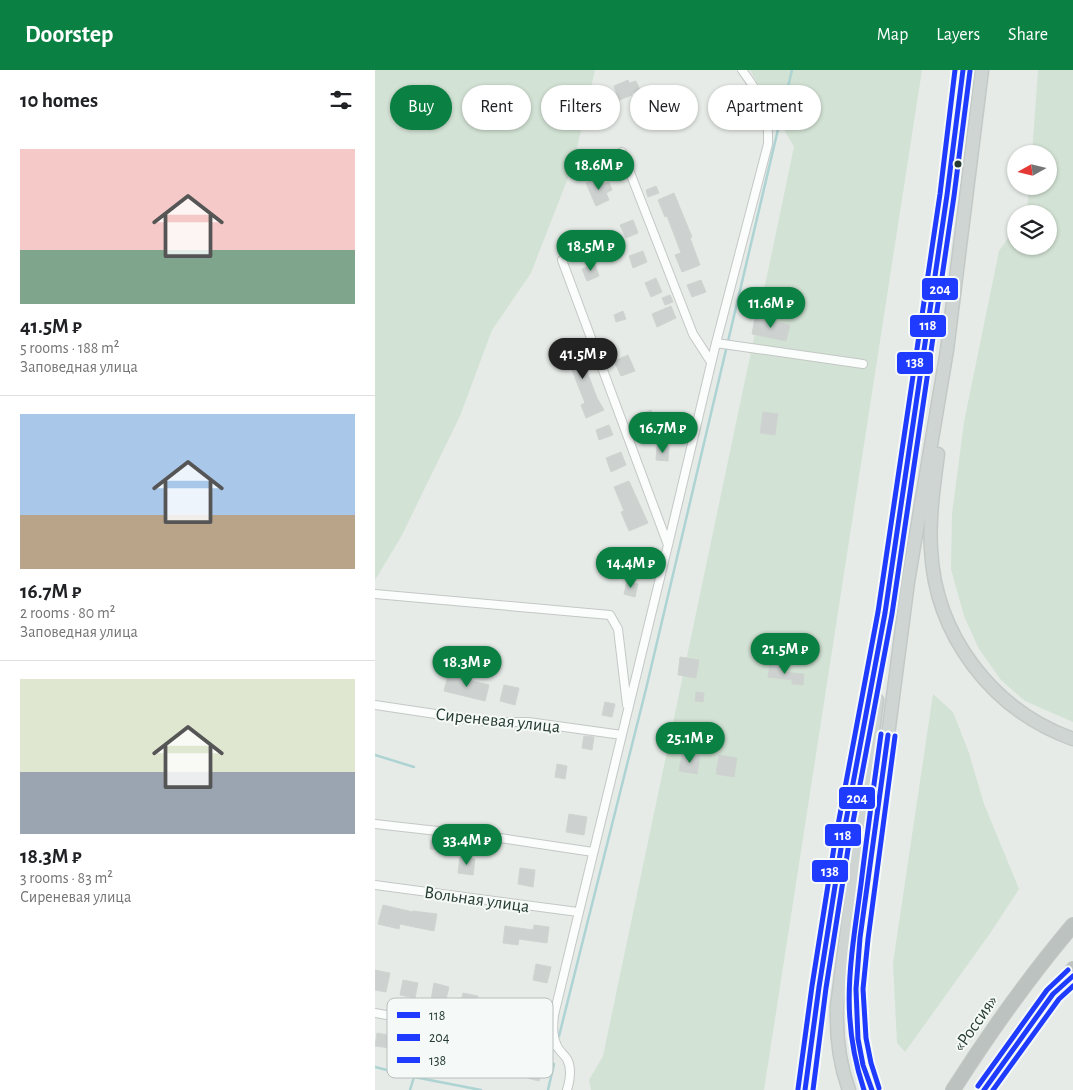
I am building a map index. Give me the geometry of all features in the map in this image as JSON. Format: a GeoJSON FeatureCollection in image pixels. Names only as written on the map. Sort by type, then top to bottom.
{"type":"FeatureCollection","features":[{"type":"Feature","properties":{"kind":"highway","name":"«Россия»"},"geometry":{"type":"LineString","coordinates":[[953,1090],[1000,1018],[1073,925]]}},
{"type":"Feature","properties":{"kind":"highway"},"geometry":{"type":"LineString","coordinates":[[984,1090],[1073,969]]}},
{"type":"Feature","properties":{"kind":"main road"},"geometry":{"type":"LineString","coordinates":[[805,1090],[839,861],[885,613],[947,195],[963,70]]}},
{"type":"Feature","properties":{"kind":"main road"},"geometry":{"type":"LineString","coordinates":[[872,1090],[860,1051],[855,1020],[855,988],[908,582],[947,350],[982,70]]}},
{"type":"Feature","properties":{"kind":"main road"},"geometry":{"type":"LineString","coordinates":[[947,350],[932,504],[931,534],[932,566],[939,597],[957,642],[985,681],[1021,713],[1049,729],[1073,739]]}},
{"type":"Feature","properties":{"kind":"main road"},"geometry":{"type":"LineString","coordinates":[[849,1090],[839,1046],[837,997],[882,665],[885,613]]}},
{"type":"Feature","properties":{"kind":"main road"},"geometry":{"type":"LineString","coordinates":[[1053,994],[1073,976]]}},
{"type":"Feature","properties":{"kind":"street"},"geometry":{"type":"LineString","coordinates":[[553,1022],[711,362],[723,344],[768,144],[768,116],[763,103],[742,70]]}},
{"type":"Feature","properties":{"kind":"street"},"geometry":{"type":"LineString","coordinates":[[622,152],[693,334],[711,362]]}},
{"type":"Feature","properties":{"kind":"street"},"geometry":{"type":"LineString","coordinates":[[562,260],[668,545]]}},
{"type":"Feature","properties":{"kind":"street"},"geometry":{"type":"LineString","coordinates":[[723,344],[863,364]]}},
{"type":"Feature","properties":{"kind":"street"},"geometry":{"type":"LineString","coordinates":[[375,594],[610,615],[618,629],[628,710]]}},
{"type":"Feature","properties":{"kind":"street","name":"Сиреневая улица"},"geometry":{"type":"LineString","coordinates":[[375,705],[489,722],[529,722],[622,735]]}},
{"type":"Feature","properties":{"kind":"street"},"geometry":{"type":"LineString","coordinates":[[375,824],[500,838],[593,852]]}},
{"type":"Feature","properties":{"kind":"street","name":"Вольная улица"},"geometry":{"type":"LineString","coordinates":[[375,885],[579,912]]}},
{"type":"Feature","properties":{"kind":"street"},"geometry":{"type":"LineString","coordinates":[[553,1033],[557,1046],[568,1060],[570,1068],[570,1081],[567,1090]]}},
{"type":"Feature","properties":{"kind":"street"},"geometry":{"type":"LineString","coordinates":[[553,1045],[557,1046]]}},
{"type":"Feature","properties":{"kind":"green space"},"geometry":{"type":"Polygon","coordinates":[[[375,70],[595,70],[592,85],[541,85],[541,130],[581,130],[573,165],[531,273],[492,330],[460,416],[401,537],[375,580],[375,70]]]}},
{"type":"Feature","properties":{"kind":"green space"},"geometry":{"type":"Polygon","coordinates":[[[750,70],[922,70],[764,1090],[591,1090],[589,1080],[603,1056],[794,147],[784,130],[821,130],[821,85],[759,85],[750,70]]]}},
{"type":"Feature","properties":{"kind":"green space"},"geometry":{"type":"Polygon","coordinates":[[[1038,70],[1073,70],[1073,722],[1025,701],[1001,680],[979,649],[964,616],[951,569],[952,514],[964,422],[999,251],[1007,239],[1007,255],[1057,255],[1057,205],[1027,205],[1028,195],[1057,195],[1057,145],[1033,145],[1038,70]]]}},
{"type":"Feature","properties":{"kind":"green space"},"geometry":{"type":"Polygon","coordinates":[[[933,694],[953,712],[969,753],[984,804],[1019,889],[991,932],[905,1052],[897,1043],[893,963],[933,694]]]}},
{"type":"Feature","properties":{"kind":"building"},"geometry":{"type":"Polygon","coordinates":[[[628,80],[629,83],[636,81],[638,85],[630,85],[630,96],[620,100],[620,85],[616,85],[628,80]]]}},
{"type":"Feature","properties":{"kind":"building"},"geometry":{"type":"Polygon","coordinates":[[[600,176],[603,184],[609,182],[612,190],[606,193],[609,200],[596,206],[586,183],[600,176]]]}},
{"type":"Feature","properties":{"kind":"building"},"geometry":{"type":"Polygon","coordinates":[[[656,186],[659,193],[648,197],[646,190],[656,186]]]}},
{"type":"Feature","properties":{"kind":"building"},"geometry":{"type":"Polygon","coordinates":[[[674,193],[692,237],[690,238],[700,265],[682,272],[675,255],[681,253],[667,216],[665,217],[658,200],[674,193]]]}},
{"type":"Feature","properties":{"kind":"building"},"geometry":{"type":"Polygon","coordinates":[[[633,220],[638,233],[626,238],[620,225],[633,220]]]}},
{"type":"Feature","properties":{"kind":"building"},"geometry":{"type":"Polygon","coordinates":[[[591,232],[594,240],[580,248],[576,240],[591,232]]]}},
{"type":"Feature","properties":{"kind":"building"},"geometry":{"type":"Polygon","coordinates":[[[643,251],[647,262],[633,268],[629,256],[643,251]]]}},
{"type":"Feature","properties":{"kind":"building"},"geometry":{"type":"Polygon","coordinates":[[[595,264],[599,276],[587,281],[582,269],[595,264]]]}},
{"type":"Feature","properties":{"kind":"building"},"geometry":{"type":"Polygon","coordinates":[[[656,278],[662,292],[651,297],[645,283],[656,278]]]}},
{"type":"Feature","properties":{"kind":"building"},"geometry":{"type":"Polygon","coordinates":[[[701,280],[706,292],[692,297],[687,285],[701,280]]]}},
{"type":"Feature","properties":{"kind":"building"},"geometry":{"type":"Polygon","coordinates":[[[670,295],[673,302],[665,305],[662,298],[670,295]]]}},
{"type":"Feature","properties":{"kind":"building"},"geometry":{"type":"Polygon","coordinates":[[[671,306],[676,318],[657,327],[652,314],[671,306]]]}},
{"type":"Feature","properties":{"kind":"building"},"geometry":{"type":"Polygon","coordinates":[[[623,311],[626,319],[616,322],[614,315],[623,311]]]}},
{"type":"Feature","properties":{"kind":"building"},"geometry":{"type":"Polygon","coordinates":[[[755,318],[790,325],[786,341],[752,334],[755,318]]]}},
{"type":"Feature","properties":{"kind":"building"},"geometry":{"type":"Polygon","coordinates":[[[575,340],[597,398],[604,410],[586,418],[581,405],[585,403],[562,345],[575,340]]]}},
{"type":"Feature","properties":{"kind":"building"},"geometry":{"type":"Polygon","coordinates":[[[628,355],[635,371],[621,376],[614,361],[628,355]]]}},
{"type":"Feature","properties":{"kind":"building"},"geometry":{"type":"Polygon","coordinates":[[[651,410],[657,423],[642,430],[636,416],[651,410]]]}},
{"type":"Feature","properties":{"kind":"building"},"geometry":{"type":"Polygon","coordinates":[[[763,412],[778,414],[775,435],[760,433],[763,412]]]}},
{"type":"Feature","properties":{"kind":"building"},"geometry":{"type":"Polygon","coordinates":[[[609,425],[613,435],[599,440],[596,430],[609,425]]]}},
{"type":"Feature","properties":{"kind":"building"},"geometry":{"type":"Polygon","coordinates":[[[657,446],[669,447],[668,461],[656,460],[657,446]]]}},
{"type":"Feature","properties":{"kind":"building"},"geometry":{"type":"Polygon","coordinates":[[[621,452],[626,465],[611,472],[606,458],[621,452]]]}},
{"type":"Feature","properties":{"kind":"building"},"geometry":{"type":"Polygon","coordinates":[[[629,481],[648,523],[629,531],[621,512],[624,511],[614,487],[629,481]]]}},
{"type":"Feature","properties":{"kind":"building"},"geometry":{"type":"Polygon","coordinates":[[[645,551],[646,566],[630,567],[629,552],[645,551]]]}},
{"type":"Feature","properties":{"kind":"building"},"geometry":{"type":"Polygon","coordinates":[[[627,582],[638,584],[635,597],[624,594],[627,582]]]}},
{"type":"Feature","properties":{"kind":"building"},"geometry":{"type":"Polygon","coordinates":[[[680,657],[699,660],[696,678],[678,675],[680,657]]]}},
{"type":"Feature","properties":{"kind":"building"},"geometry":{"type":"Polygon","coordinates":[[[770,664],[782,666],[781,672],[804,674],[803,685],[792,684],[792,680],[768,677],[770,664]]]}},
{"type":"Feature","properties":{"kind":"building"},"geometry":{"type":"Polygon","coordinates":[[[448,675],[489,685],[485,701],[444,691],[448,675]]]}},
{"type":"Feature","properties":{"kind":"building"},"geometry":{"type":"Polygon","coordinates":[[[504,685],[519,688],[515,705],[500,701],[504,685]]]}},
{"type":"Feature","properties":{"kind":"building"},"geometry":{"type":"Polygon","coordinates":[[[696,692],[704,693],[703,702],[695,701],[696,692]]]}},
{"type":"Feature","properties":{"kind":"building"},"geometry":{"type":"Polygon","coordinates":[[[605,702],[615,704],[612,717],[602,715],[605,702]]]}},
{"type":"Feature","properties":{"kind":"building"},"geometry":{"type":"Polygon","coordinates":[[[584,736],[594,737],[592,750],[582,748],[584,736]]]}},
{"type":"Feature","properties":{"kind":"building"},"geometry":{"type":"Polygon","coordinates":[[[682,753],[700,756],[697,774],[679,771],[682,753]]]}},
{"type":"Feature","properties":{"kind":"building"},"geometry":{"type":"Polygon","coordinates":[[[719,755],[737,758],[734,777],[716,774],[719,755]]]}},
{"type":"Feature","properties":{"kind":"building"},"geometry":{"type":"Polygon","coordinates":[[[557,764],[567,766],[565,779],[555,777],[557,764]]]}},
{"type":"Feature","properties":{"kind":"building"},"geometry":{"type":"Polygon","coordinates":[[[569,814],[587,817],[584,835],[566,832],[569,814]]]}},
{"type":"Feature","properties":{"kind":"building"},"geometry":{"type":"Polygon","coordinates":[[[431,840],[444,841],[443,850],[430,849],[431,840]]]}},
{"type":"Feature","properties":{"kind":"building"},"geometry":{"type":"Polygon","coordinates":[[[460,857],[475,859],[473,875],[458,873],[460,857]]]}},
{"type":"Feature","properties":{"kind":"building"},"geometry":{"type":"Polygon","coordinates":[[[520,868],[535,870],[533,887],[518,884],[520,868]]]}},
{"type":"Feature","properties":{"kind":"building"},"geometry":{"type":"Polygon","coordinates":[[[383,905],[413,912],[437,914],[434,931],[400,924],[399,929],[378,924],[383,905]]]}},
{"type":"Feature","properties":{"kind":"building"},"geometry":{"type":"Polygon","coordinates":[[[534,925],[549,927],[547,943],[519,939],[518,945],[503,943],[505,926],[533,930],[534,925]]]}},
{"type":"Feature","properties":{"kind":"building"},"geometry":{"type":"Polygon","coordinates":[[[536,964],[551,967],[547,983],[533,980],[536,964]]]}},
{"type":"Feature","properties":{"kind":"building"},"geometry":{"type":"Polygon","coordinates":[[[375,970],[390,973],[386,992],[375,990],[375,970]]]}},
{"type":"Feature","properties":{"kind":"building"},"geometry":{"type":"Polygon","coordinates":[[[403,980],[418,983],[415,998],[400,995],[403,980]]]}},
{"type":"Feature","properties":{"kind":"building"},"geometry":{"type":"Polygon","coordinates":[[[434,983],[449,987],[446,998],[431,998],[434,983]]]}},
{"type":"Feature","properties":{"kind":"building"},"geometry":{"type":"Polygon","coordinates":[[[463,993],[478,996],[478,998],[462,998],[463,993]]]}},
{"type":"Feature","properties":{"kind":"building"},"geometry":{"type":"Polygon","coordinates":[[[377,1033],[387,1035],[387,1048],[375,1046],[377,1033]]]}},
{"type":"Feature","properties":{"kind":"building"},"geometry":{"type":"Polygon","coordinates":[[[527,1078],[540,1078],[539,1081],[527,1078]]]}},
{"type":"Feature","properties":{"kind":"waterway"},"geometry":{"type":"LineString","coordinates":[[559,1036],[646,689],[792,70]]}},
{"type":"Feature","properties":{"kind":"waterway"},"geometry":{"type":"LineString","coordinates":[[375,755],[414,767]]}},
{"type":"Feature","properties":{"kind":"waterway"},"geometry":{"type":"LineString","coordinates":[[553,1068],[554,1064]]}},
{"type":"Feature","properties":{"kind":"waterway"},"geometry":{"type":"LineString","coordinates":[[375,1067],[387,1070]]}},
{"type":"Feature","properties":{"kind":"waterway"},"geometry":{"type":"LineString","coordinates":[[410,1090],[414,1078]]}},
{"type":"Feature","properties":{"kind":"waterway"},"geometry":{"type":"LineString","coordinates":[[419,1078],[481,1090]]}},
{"type":"Feature","properties":{"kind":"waterway"},"geometry":{"type":"LineString","coordinates":[[548,1090],[551,1078]]}},
{"type":"Feature","properties":{"kind":"transit line","name":"138"},"geometry":{"type":"LineString","coordinates":[[798,1089],[835,841],[878,612],[940,194],[955,70]]}},
{"type":"Feature","properties":{"kind":"transit line","name":"118"},"geometry":{"type":"LineString","coordinates":[[805,1090],[842,842],[885,613],[947,195],[963,70]]}},
{"type":"Feature","properties":{"kind":"transit line","name":"204"},"geometry":{"type":"LineString","coordinates":[[813,1090],[826,988],[849,843],[892,614],[954,196],[970,71]]}},
{"type":"Feature","properties":{"kind":"transit line","name":"138"},"geometry":{"type":"LineString","coordinates":[[864,1090],[856,1063],[852,1037],[849,987],[881,734]]}},
{"type":"Feature","properties":{"kind":"transit line","name":"118"},"geometry":{"type":"LineString","coordinates":[[872,1090],[863,1065],[858,1039],[856,989],[860,938],[888,735]]}},
{"type":"Feature","properties":{"kind":"transit line","name":"204"},"geometry":{"type":"LineString","coordinates":[[879,1088],[866,1038],[863,989],[895,736]]}},
{"type":"Feature","properties":{"kind":"transit line","name":"138"},"geometry":{"type":"LineString","coordinates":[[978,1086],[1047,990],[1068,970]]}},
{"type":"Feature","properties":{"kind":"transit line","name":"118"},"geometry":{"type":"LineString","coordinates":[[984,1090],[1053,994],[1073,976]]}},
{"type":"Feature","properties":{"kind":"transit line","name":"204"},"geometry":{"type":"LineString","coordinates":[[993,1090],[1059,999],[1073,986]]}}]}
